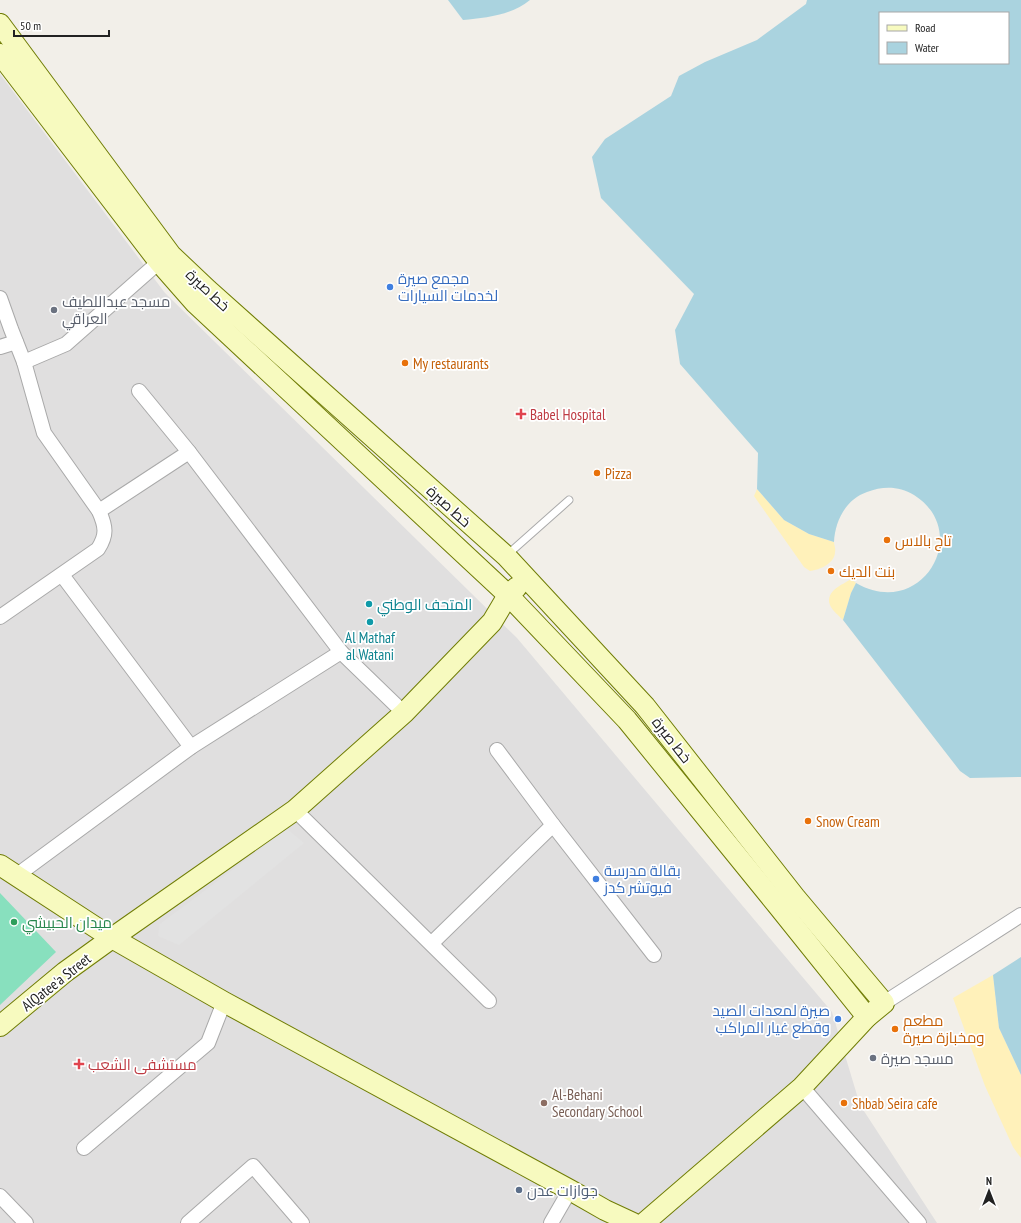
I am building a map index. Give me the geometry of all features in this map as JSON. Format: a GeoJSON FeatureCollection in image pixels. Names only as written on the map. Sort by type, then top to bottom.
{"type":"FeatureCollection","features":[{"type":"Feature","properties":{"kind":"street","name":"خط صيرة"},"geometry":{"type":"LineString","coordinates":[[0,24],[165,258],[195,304],[508,595],[627,720],[867,1017]]}},
{"type":"Feature","properties":{"kind":"street","name":"خط صيرة"},"geometry":{"type":"LineString","coordinates":[[0,54],[165,258],[208,290],[506,556],[645,706],[790,891],[884,1003]]}},
{"type":"Feature","properties":{"kind":"street"},"geometry":{"type":"LineString","coordinates":[[24,362],[66,344],[165,258]]}},
{"type":"Feature","properties":{"kind":"street"},"geometry":{"type":"LineString","coordinates":[[0,298],[9,334],[24,362],[44,434],[104,520],[104,539],[98,549],[0,617]]}},
{"type":"Feature","properties":{"kind":"street"},"geometry":{"type":"LineString","coordinates":[[0,347],[9,334]]}},
{"type":"Feature","properties":{"kind":"street"},"geometry":{"type":"LineString","coordinates":[[139,391],[189,452],[341,652],[404,713]]}},
{"type":"Feature","properties":{"kind":"street"},"geometry":{"type":"LineString","coordinates":[[99,511],[189,452]]}},
{"type":"Feature","properties":{"kind":"street"},"geometry":{"type":"LineString","coordinates":[[62,575],[192,747]]}},
{"type":"Feature","properties":{"kind":"street","name":"AlQatee'a Street"},"geometry":{"type":"LineString","coordinates":[[0,1026],[65,972],[295,810],[404,713],[492,622],[508,595],[526,579]]}},
{"type":"Feature","properties":{"kind":"street"},"geometry":{"type":"LineString","coordinates":[[341,652],[192,747],[8,871],[112,938],[224,1002],[605,1210],[633,1223]]}},
{"type":"Feature","properties":{"kind":"street"},"geometry":{"type":"LineString","coordinates":[[497,750],[654,955]]}},
{"type":"Feature","properties":{"kind":"street"},"geometry":{"type":"LineString","coordinates":[[295,810],[432,943],[489,1001]]}},
{"type":"Feature","properties":{"kind":"street"},"geometry":{"type":"LineString","coordinates":[[432,943],[553,825]]}},
{"type":"Feature","properties":{"kind":"street"},"geometry":{"type":"LineString","coordinates":[[644,1223],[802,1087],[867,1017],[884,1003],[1021,915]]}},
{"type":"Feature","properties":{"kind":"street"},"geometry":{"type":"LineString","coordinates":[[84,1148],[208,1043],[224,1002]]}},
{"type":"Feature","properties":{"kind":"street"},"geometry":{"type":"LineString","coordinates":[[802,1087],[919,1223]]}},
{"type":"Feature","properties":{"kind":"street"},"geometry":{"type":"LineString","coordinates":[[188,1223],[253,1166],[302,1223]]}},
{"type":"Feature","properties":{"kind":"street"},"geometry":{"type":"LineString","coordinates":[[551,1223],[570,1190]]}},
{"type":"Feature","properties":{"kind":"street"},"geometry":{"type":"LineString","coordinates":[[2,1202],[26,1223]]}},
{"type":"Feature","properties":{"kind":"lane"},"geometry":{"type":"LineString","coordinates":[[506,556],[568,500]]}},
{"type":"Feature","properties":{"kind":"shaded area"},"geometry":{"type":"Polygon","coordinates":[[[0,74],[165,293],[517,638],[832,1012],[860,1105],[937,1223],[0,1223],[0,74]]]}},
{"type":"Feature","properties":{"kind":"shaded area"},"geometry":{"type":"Polygon","coordinates":[[[287,829],[304,843],[179,945],[158,936],[160,924],[287,829]]]}},
{"type":"Feature","properties":{"kind":"sand"},"geometry":{"type":"Polygon","coordinates":[[[757,489],[784,520],[809,534],[834,542],[834,556],[830,563],[810,571],[804,567],[754,496],[757,489]]]}},
{"type":"Feature","properties":{"kind":"sand"},"geometry":{"type":"Polygon","coordinates":[[[851,579],[856,583],[851,593],[843,620],[831,607],[829,600],[835,589],[851,579]]]}},
{"type":"Feature","properties":{"kind":"sand"},"geometry":{"type":"Polygon","coordinates":[[[993,975],[999,1028],[1021,1075],[1021,1158],[1013,1147],[985,1086],[953,998],[993,975]]]}},
{"type":"Feature","properties":{"kind":"green space","name":"ميدان الحبيشي"},"geometry":{"type":"Polygon","coordinates":[[[0,893],[56,952],[0,1005],[0,893]]]}},
{"type":"Feature","properties":{"kind":"water"},"geometry":{"type":"Polygon","coordinates":[[[448,0],[530,0],[515,9],[498,15],[463,20],[448,0]]]}},
{"type":"Feature","properties":{"kind":"water"},"geometry":{"type":"Polygon","coordinates":[[[807,0],[1021,0],[1021,777],[970,778],[960,771],[843,620],[851,593],[856,583],[880,592],[901,590],[919,582],[932,567],[939,549],[939,530],[931,511],[914,495],[908,492],[885,488],[873,490],[860,495],[848,505],[839,519],[834,542],[809,534],[784,520],[757,489],[758,453],[680,364],[675,330],[694,294],[601,198],[592,157],[605,139],[671,96],[679,76],[705,62],[757,40],[806,4],[807,0]]]}},
{"type":"Feature","properties":{"kind":"water"},"geometry":{"type":"Polygon","coordinates":[[[1021,957],[1021,1075],[999,1028],[993,975],[1021,957]]]}},
{"type":"Feature","properties":{"kind":"place","name":"مجمع صيرة لخدمات السيارات"},"geometry":{"type":"Point","coordinates":[390,287]}},
{"type":"Feature","properties":{"kind":"place","name":"مسجد عبداللطيف العراقي"},"geometry":{"type":"Point","coordinates":[54,310]}},
{"type":"Feature","properties":{"kind":"place","name":"My restaurants"},"geometry":{"type":"Point","coordinates":[405,363]}},
{"type":"Feature","properties":{"kind":"place","name":"Babel Hospital"},"geometry":{"type":"Point","coordinates":[521,414]}},
{"type":"Feature","properties":{"kind":"place","name":"Pizza"},"geometry":{"type":"Point","coordinates":[597,473]}},
{"type":"Feature","properties":{"kind":"place","name":"تاج بالاس"},"geometry":{"type":"Point","coordinates":[887,540]}},
{"type":"Feature","properties":{"kind":"place","name":"بنت الديك"},"geometry":{"type":"Point","coordinates":[831,571]}},
{"type":"Feature","properties":{"kind":"place","name":"المتحف الوطني"},"geometry":{"type":"Point","coordinates":[369,604]}},
{"type":"Feature","properties":{"kind":"place","name":"Al Mathaf al Watani"},"geometry":{"type":"Point","coordinates":[370,622]}},
{"type":"Feature","properties":{"kind":"place","name":"Snow Cream"},"geometry":{"type":"Point","coordinates":[808,821]}},
{"type":"Feature","properties":{"kind":"place","name":"بقالة مدرسة فيوتشر كدز"},"geometry":{"type":"Point","coordinates":[596,879]}},
{"type":"Feature","properties":{"kind":"place","name":"ميدان الحبيشي"},"geometry":{"type":"Point","coordinates":[14,922]}},
{"type":"Feature","properties":{"kind":"place","name":"صيرة لمعدات الصيد وقطع غيار المراكب"},"geometry":{"type":"Point","coordinates":[838,1019]}},
{"type":"Feature","properties":{"kind":"place","name":"مطعم ومخبازة صيرة"},"geometry":{"type":"Point","coordinates":[895,1029]}},
{"type":"Feature","properties":{"kind":"place","name":"مسجد صيرة"},"geometry":{"type":"Point","coordinates":[873,1058]}},
{"type":"Feature","properties":{"kind":"place","name":"مستشفى الشعب"},"geometry":{"type":"Point","coordinates":[79,1064]}},
{"type":"Feature","properties":{"kind":"place","name":"Al-Behani Secondary School"},"geometry":{"type":"Point","coordinates":[544,1103]}},
{"type":"Feature","properties":{"kind":"place","name":"Shbab Seira cafe"},"geometry":{"type":"Point","coordinates":[844,1103]}},
{"type":"Feature","properties":{"kind":"place","name":"جوازات عدن"},"geometry":{"type":"Point","coordinates":[519,1190]}}]}
